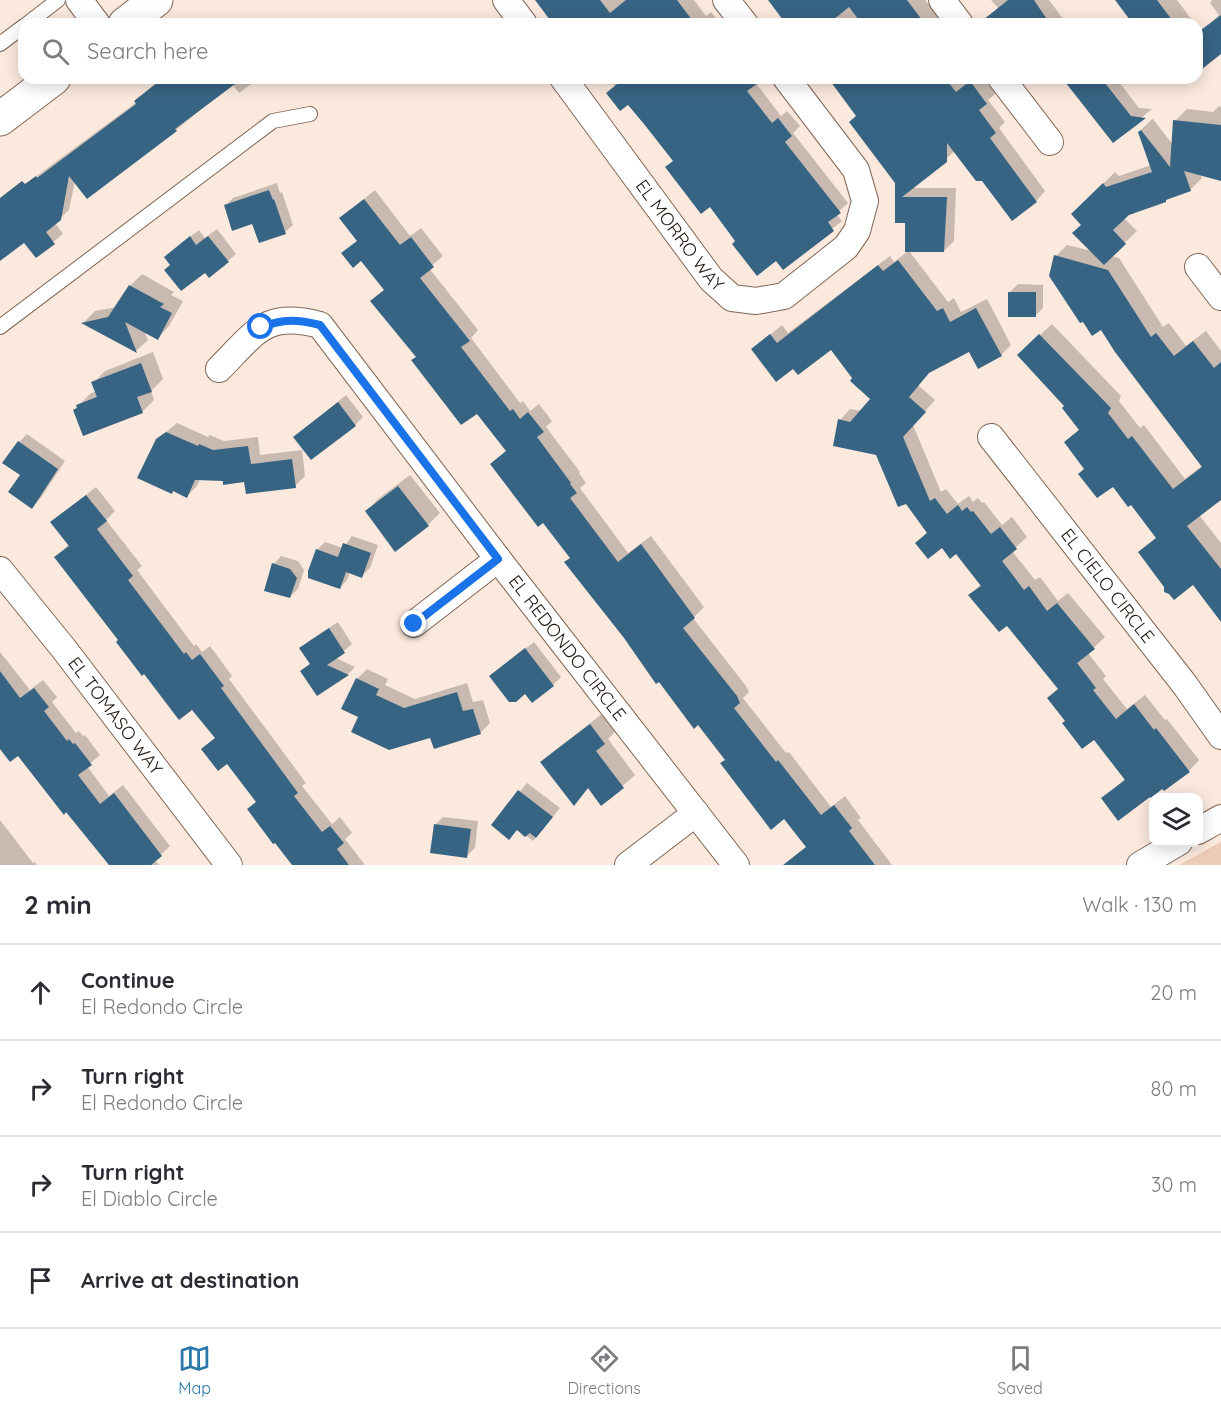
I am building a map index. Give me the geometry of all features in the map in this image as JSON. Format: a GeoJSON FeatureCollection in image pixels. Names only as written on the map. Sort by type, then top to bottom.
{"type":"FeatureCollection","features":[{"type":"Feature","properties":{"kind":"main road"},"geometry":{"type":"LineString","coordinates":[[133,18],[156,0]]}},
{"type":"Feature","properties":{"kind":"main road"},"geometry":{"type":"LineString","coordinates":[[0,119],[46,84]]}},
{"type":"Feature","properties":{"kind":"street"},"geometry":{"type":"LineString","coordinates":[[79,0],[92,18]]}},
{"type":"Feature","properties":{"kind":"street"},"geometry":{"type":"LineString","coordinates":[[506,0],[520,18]]}},
{"type":"Feature","properties":{"kind":"street"},"geometry":{"type":"LineString","coordinates":[[726,0],[740,18]]}},
{"type":"Feature","properties":{"kind":"street"},"geometry":{"type":"LineString","coordinates":[[942,0],[956,18]]}},
{"type":"Feature","properties":{"kind":"street","name":"EL MORRO WAY"},"geometry":{"type":"LineString","coordinates":[[567,84],[711,279],[732,298],[756,301],[784,296],[846,247],[857,231],[865,201],[856,170],[791,84]]}},
{"type":"Feature","properties":{"kind":"street"},"geometry":{"type":"LineString","coordinates":[[1006,84],[1050,142]]}},
{"type":"Feature","properties":{"kind":"street"},"geometry":{"type":"LineString","coordinates":[[1198,267],[1221,297]]}},
{"type":"Feature","properties":{"kind":"street","name":"EL REDONDO CIRCLE"},"geometry":{"type":"LineString","coordinates":[[219,369],[261,327],[281,320],[301,320],[320,325],[736,865]]}},
{"type":"Feature","properties":{"kind":"street","name":"EL CIELO CIRCLE"},"geometry":{"type":"LineString","coordinates":[[992,437],[1185,685],[1221,736]]}},
{"type":"Feature","properties":{"kind":"street"},"geometry":{"type":"LineString","coordinates":[[414,624],[498,559]]}},
{"type":"Feature","properties":{"kind":"street","name":"EL TOMASO WAY"},"geometry":{"type":"LineString","coordinates":[[0,570],[64,649],[229,865]]}},
{"type":"Feature","properties":{"kind":"street"},"geometry":{"type":"LineString","coordinates":[[628,865],[696,813]]}},
{"type":"Feature","properties":{"kind":"street"},"geometry":{"type":"LineString","coordinates":[[1203,828],[1221,818]]}},
{"type":"Feature","properties":{"kind":"street"},"geometry":{"type":"LineString","coordinates":[[1140,865],[1172,847]]}},
{"type":"Feature","properties":{"kind":"lane"},"geometry":{"type":"LineString","coordinates":[[34,18],[58,0]]}},
{"type":"Feature","properties":{"kind":"lane"},"geometry":{"type":"LineString","coordinates":[[0,44],[18,30]]}},
{"type":"Feature","properties":{"kind":"lane"},"geometry":{"type":"LineString","coordinates":[[0,327],[273,121],[310,114]]}},
{"type":"Feature","properties":{"kind":"shaded area"},"geometry":{"type":"Polygon","coordinates":[[[1221,842],[1221,865],[1179,865],[1221,842]]]}},
{"type":"Feature","properties":{"kind":"building"},"geometry":{"type":"Polygon","coordinates":[[[535,0],[600,0],[610,13],[626,0],[677,0],[690,18],[548,18],[535,0]]]}},
{"type":"Feature","properties":{"kind":"building"},"geometry":{"type":"Polygon","coordinates":[[[768,0],[907,0],[920,18],[857,18],[849,7],[835,18],[782,18],[768,0]]]}},
{"type":"Feature","properties":{"kind":"building"},"geometry":{"type":"Polygon","coordinates":[[[1008,0],[1034,0],[1046,18],[986,18],[1008,0]]]}},
{"type":"Feature","properties":{"kind":"building"},"geometry":{"type":"Polygon","coordinates":[[[1115,0],[1157,0],[1170,18],[1128,18],[1115,0]]]}},
{"type":"Feature","properties":{"kind":"building"},"geometry":{"type":"Polygon","coordinates":[[[1221,15],[1221,54],[1203,68],[1203,28],[1221,15]]]}},
{"type":"Feature","properties":{"kind":"building"},"geometry":{"type":"Polygon","coordinates":[[[155,84],[235,84],[87,199],[69,176],[61,220],[46,232],[55,244],[36,258],[24,243],[0,261],[0,198],[22,181],[25,184],[36,176],[37,178],[136,104],[134,101],[155,84]]]}},
{"type":"Feature","properties":{"kind":"building"},"geometry":{"type":"Polygon","coordinates":[[[617,84],[757,84],[747,91],[772,123],[778,118],[792,136],[785,142],[841,213],[828,222],[834,231],[783,270],[776,261],[757,276],[732,244],[735,241],[710,207],[701,214],[665,167],[673,161],[644,124],[628,105],[620,111],[606,93],[617,84]]]}},
{"type":"Feature","properties":{"kind":"building"},"geometry":{"type":"Polygon","coordinates":[[[832,84],[950,84],[956,92],[966,84],[972,84],[987,104],[979,110],[996,133],[990,138],[1037,202],[1012,221],[982,181],[976,181],[947,143],[947,162],[902,197],[947,197],[944,252],[905,252],[905,223],[895,223],[895,183],[849,122],[856,116],[832,84]]]}},
{"type":"Feature","properties":{"kind":"building"},"geometry":{"type":"Polygon","coordinates":[[[1067,84],[1106,84],[1131,116],[1146,118],[1113,143],[1067,84]]]}},
{"type":"Feature","properties":{"kind":"building"},"geometry":{"type":"Polygon","coordinates":[[[1173,120],[1221,125],[1221,181],[1184,171],[1191,191],[1129,215],[1113,230],[1126,244],[1104,265],[1072,233],[1081,225],[1071,214],[1103,183],[1106,187],[1152,172],[1138,132],[1141,130],[1170,167],[1173,120]]]}},
{"type":"Feature","properties":{"kind":"building"},"geometry":{"type":"Polygon","coordinates":[[[269,190],[286,234],[259,243],[252,224],[232,231],[224,205],[269,190]]]}},
{"type":"Feature","properties":{"kind":"building"},"geometry":{"type":"Polygon","coordinates":[[[364,199],[400,245],[411,237],[434,267],[420,278],[470,341],[461,347],[510,411],[513,409],[520,419],[528,412],[544,432],[537,437],[577,493],[570,498],[618,562],[641,544],[695,618],[683,628],[737,696],[740,703],[734,708],[821,815],[834,805],[852,828],[849,831],[875,865],[783,865],[806,847],[784,819],[771,830],[720,763],[725,760],[698,725],[694,729],[659,682],[656,684],[624,638],[564,562],[570,558],[543,523],[538,527],[490,464],[506,451],[477,414],[461,425],[411,360],[416,357],[370,301],[384,290],[361,261],[353,268],[341,253],[357,241],[339,218],[364,199]]]}},
{"type":"Feature","properties":{"kind":"building"},"geometry":{"type":"Polygon","coordinates":[[[190,236],[196,245],[208,236],[229,262],[209,278],[205,273],[181,291],[164,270],[170,265],[164,257],[190,236]]]}},
{"type":"Feature","properties":{"kind":"building"},"geometry":{"type":"Polygon","coordinates":[[[1054,255],[1108,270],[1151,337],[1156,333],[1174,356],[1193,341],[1214,368],[1221,362],[1221,500],[1187,526],[1221,569],[1221,622],[1193,585],[1174,600],[1164,592],[1164,587],[1138,552],[1156,538],[1131,505],[1128,507],[1113,487],[1097,498],[1078,474],[1084,469],[1064,442],[1079,430],[1062,408],[1064,406],[1017,355],[1039,334],[1111,408],[1108,413],[1128,439],[1132,436],[1173,489],[1202,467],[1101,330],[1092,336],[1083,322],[1080,323],[1049,276],[1054,255]]]}},
{"type":"Feature","properties":{"kind":"building"},"geometry":{"type":"Polygon","coordinates":[[[898,260],[937,311],[943,308],[950,322],[976,308],[1002,356],[978,369],[969,352],[929,373],[909,397],[926,412],[903,437],[930,501],[935,498],[947,514],[958,505],[962,511],[967,507],[971,512],[973,511],[991,534],[1000,527],[1017,549],[1002,561],[1024,590],[1029,586],[1047,611],[1057,603],[1095,649],[1077,663],[1096,688],[1093,690],[1116,719],[1134,704],[1190,772],[1164,791],[1162,789],[1157,793],[1149,793],[1149,798],[1118,821],[1101,798],[1125,780],[1094,740],[1082,749],[1062,723],[1065,721],[1047,698],[1058,689],[1007,626],[999,632],[968,595],[981,586],[956,554],[950,559],[942,548],[928,559],[915,543],[927,533],[906,504],[898,507],[876,455],[833,446],[838,419],[850,422],[870,399],[850,381],[852,378],[831,350],[798,375],[793,369],[776,382],[751,349],[770,334],[777,343],[878,265],[883,271],[898,260]]]}},
{"type":"Feature","properties":{"kind":"building"},"geometry":{"type":"Polygon","coordinates":[[[129,285],[164,304],[160,307],[172,313],[158,340],[125,322],[137,353],[81,323],[108,317],[129,285]]]}},
{"type":"Feature","properties":{"kind":"building"},"geometry":{"type":"Polygon","coordinates":[[[1008,292],[1036,292],[1036,317],[1008,317],[1008,292]]]}},
{"type":"Feature","properties":{"kind":"building"},"geometry":{"type":"Polygon","coordinates":[[[141,363],[152,392],[137,397],[143,413],[83,436],[73,410],[77,408],[76,405],[97,397],[91,382],[141,363]]]}},
{"type":"Feature","properties":{"kind":"building"},"geometry":{"type":"Polygon","coordinates":[[[338,402],[356,426],[311,460],[293,437],[338,402]]]}},
{"type":"Feature","properties":{"kind":"building"},"geometry":{"type":"Polygon","coordinates":[[[166,432],[213,450],[248,446],[251,464],[292,459],[296,488],[246,494],[244,482],[223,485],[223,481],[195,480],[187,498],[173,491],[172,494],[137,478],[156,439],[166,432]]]}},
{"type":"Feature","properties":{"kind":"building"},"geometry":{"type":"Polygon","coordinates":[[[18,441],[58,469],[32,509],[8,492],[20,475],[2,463],[18,441]]]}},
{"type":"Feature","properties":{"kind":"building"},"geometry":{"type":"Polygon","coordinates":[[[398,486],[429,526],[395,552],[365,511],[398,486]]]}},
{"type":"Feature","properties":{"kind":"building"},"geometry":{"type":"Polygon","coordinates":[[[86,495],[107,521],[97,529],[133,576],[128,580],[184,654],[186,652],[192,660],[200,654],[224,686],[221,688],[298,793],[294,796],[322,832],[330,826],[344,843],[337,849],[349,865],[292,865],[247,809],[256,802],[227,764],[218,771],[201,749],[215,738],[192,710],[179,720],[144,674],[142,676],[116,642],[118,640],[54,557],[69,546],[50,522],[86,495]]]}},
{"type":"Feature","properties":{"kind":"building"},"geometry":{"type":"Polygon","coordinates":[[[343,543],[371,553],[362,578],[346,572],[340,589],[308,578],[308,571],[316,549],[338,557],[343,543]]]}},
{"type":"Feature","properties":{"kind":"building"},"geometry":{"type":"Polygon","coordinates":[[[272,563],[290,569],[297,578],[290,598],[264,591],[272,563]]]}},
{"type":"Feature","properties":{"kind":"building"},"geometry":{"type":"Polygon","coordinates":[[[329,628],[345,653],[327,665],[349,675],[317,696],[300,671],[310,664],[299,648],[329,628]]]}},
{"type":"Feature","properties":{"kind":"building"},"geometry":{"type":"Polygon","coordinates":[[[525,648],[554,686],[532,703],[525,694],[516,702],[509,702],[489,676],[525,648]]]}},
{"type":"Feature","properties":{"kind":"building"},"geometry":{"type":"Polygon","coordinates":[[[0,671],[20,698],[34,688],[49,707],[44,711],[67,741],[69,739],[73,744],[75,743],[92,765],[78,775],[100,804],[114,793],[162,856],[151,865],[109,865],[66,812],[64,815],[18,756],[10,762],[0,749],[0,671]]]}},
{"type":"Feature","properties":{"kind":"building"},"geometry":{"type":"Polygon","coordinates":[[[356,678],[379,689],[376,695],[404,708],[457,692],[463,711],[473,709],[481,734],[434,749],[430,738],[389,750],[351,732],[358,717],[341,709],[356,678]]]}},
{"type":"Feature","properties":{"kind":"building"},"geometry":{"type":"Polygon","coordinates":[[[590,724],[605,744],[596,751],[624,788],[601,806],[588,788],[574,806],[540,762],[590,724]]]}},
{"type":"Feature","properties":{"kind":"building"},"geometry":{"type":"Polygon","coordinates":[[[518,790],[553,817],[536,838],[530,833],[525,837],[517,830],[509,840],[491,825],[518,790]]]}},
{"type":"Feature","properties":{"kind":"building"},"geometry":{"type":"Polygon","coordinates":[[[434,824],[471,829],[467,858],[430,853],[434,824]]]}},
{"type":"Feature","properties":{"kind":"route"},"geometry":{"type":"LineString","coordinates":[[261,327],[281,320],[301,320],[320,325],[498,559],[414,624]]}}]}
